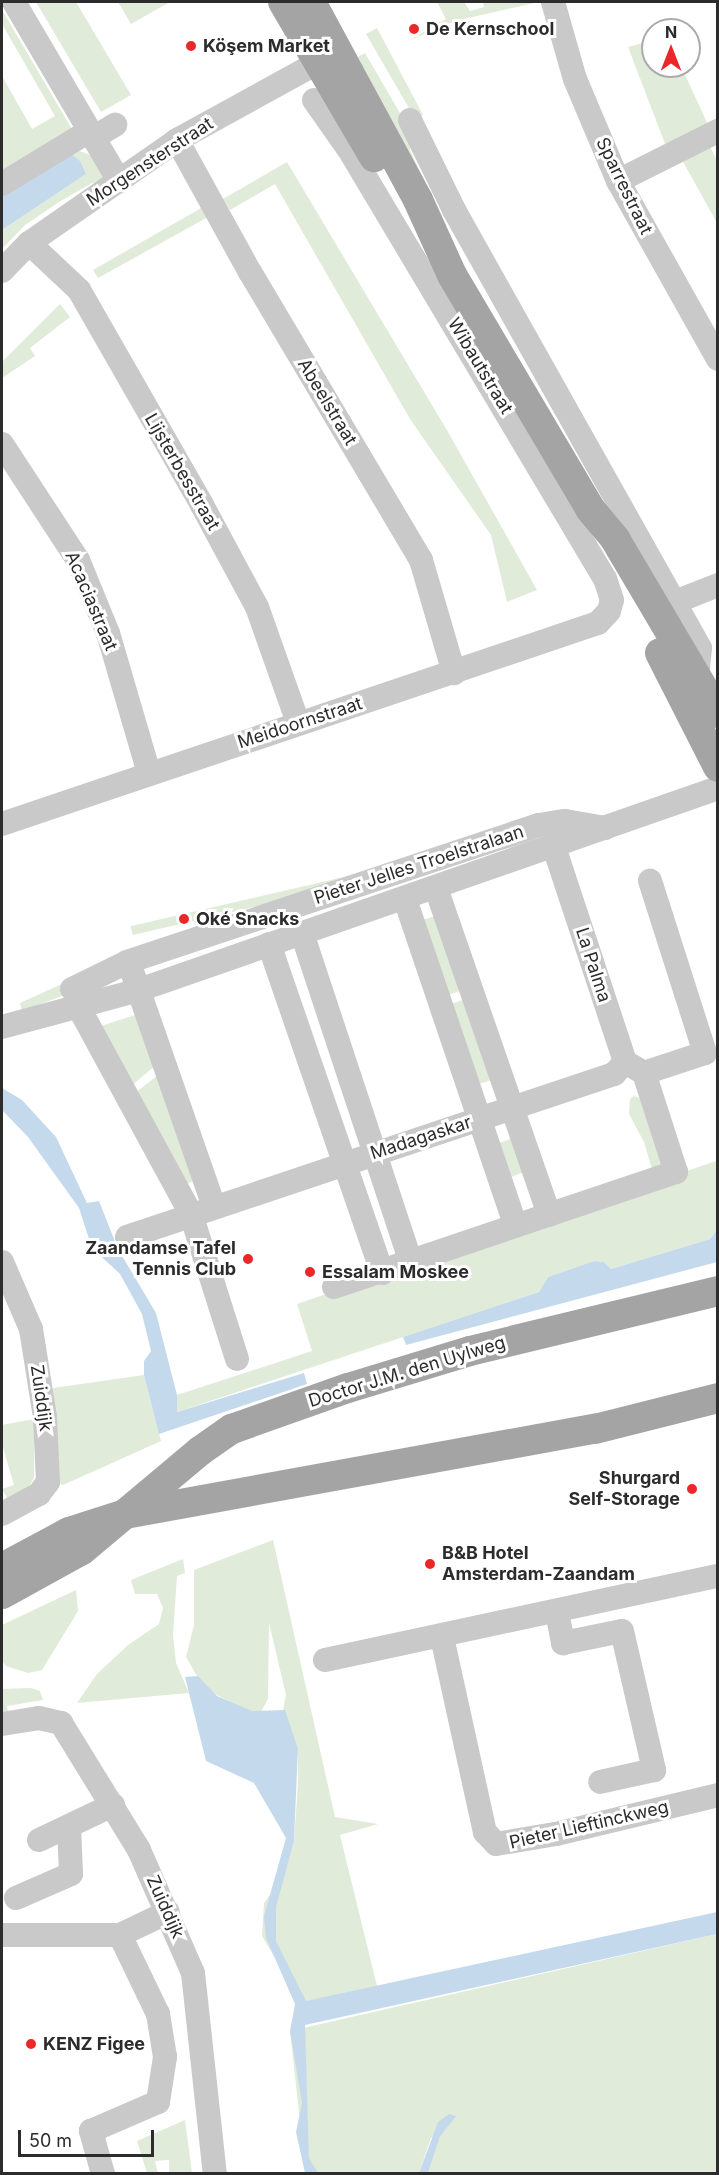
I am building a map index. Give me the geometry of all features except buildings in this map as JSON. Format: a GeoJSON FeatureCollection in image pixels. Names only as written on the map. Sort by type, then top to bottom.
{"type":"FeatureCollection","features":[{"type":"Feature","properties":{"kind":"main road","name":"Wibautstraat"},"geometry":{"type":"LineString","coordinates":[[283,2],[330,56],[418,200],[452,275],[591,510],[615,539],[717,713]]}},
{"type":"Feature","properties":{"kind":"main road","name":"Wibautstraat"},"geometry":{"type":"LineString","coordinates":[[311,2],[360,150],[419,238],[452,275]]}},
{"type":"Feature","properties":{"kind":"main road","name":"Wibautstraat"},"geometry":{"type":"LineString","coordinates":[[591,510],[616,583],[717,767]]}},
{"type":"Feature","properties":{"kind":"main road","name":"Doctor J.M. den Uylweg"},"geometry":{"type":"LineString","coordinates":[[2,1594],[82,1550],[200,1451],[232,1429],[264,1416],[470,1351],[717,1291]]}},
{"type":"Feature","properties":{"kind":"main road","name":"Doctor J.M. den Uylweg"},"geometry":{"type":"LineString","coordinates":[[2,1568],[69,1532],[125,1514],[595,1429],[717,1398]]}},
{"type":"Feature","properties":{"kind":"street"},"geometry":{"type":"LineString","coordinates":[[14,2],[119,181]]}},
{"type":"Feature","properties":{"kind":"street","name":"Sparrestraat"},"geometry":{"type":"LineString","coordinates":[[553,2],[575,79],[618,181],[717,359]]}},
{"type":"Feature","properties":{"kind":"street","name":"Morgensterstraat"},"geometry":{"type":"LineString","coordinates":[[2,271],[29,243],[177,140],[330,56]]}},
{"type":"Feature","properties":{"kind":"street","name":"Wibautstraat"},"geometry":{"type":"LineString","coordinates":[[314,100],[360,150],[616,583],[612,600],[598,623]]}},
{"type":"Feature","properties":{"kind":"street"},"geometry":{"type":"LineString","coordinates":[[410,120],[454,210],[699,648],[697,678]]}},
{"type":"Feature","properties":{"kind":"street"},"geometry":{"type":"LineString","coordinates":[[2,184],[91,134],[115,125]]}},
{"type":"Feature","properties":{"kind":"street"},"geometry":{"type":"LineString","coordinates":[[618,181],[717,131]]}},
{"type":"Feature","properties":{"kind":"street","name":"Abeelstraat"},"geometry":{"type":"LineString","coordinates":[[177,140],[250,272],[421,560],[454,673]]}},
{"type":"Feature","properties":{"kind":"street"},"geometry":{"type":"LineString","coordinates":[[418,200],[454,210]]}},
{"type":"Feature","properties":{"kind":"street","name":"Lijsterbesstraat"},"geometry":{"type":"LineString","coordinates":[[29,243],[79,290],[202,505],[257,607],[298,723]]}},
{"type":"Feature","properties":{"kind":"street","name":"Acaciastraat"},"geometry":{"type":"LineString","coordinates":[[2,444],[78,560],[108,633],[150,773]]}},
{"type":"Feature","properties":{"kind":"street"},"geometry":{"type":"LineString","coordinates":[[675,602],[717,585]]}},
{"type":"Feature","properties":{"kind":"street","name":"Meidoornstraat"},"geometry":{"type":"LineString","coordinates":[[2,824],[598,623]]}},
{"type":"Feature","properties":{"kind":"street","name":"Pieter Jelles Troelstralaan"},"geometry":{"type":"LineString","coordinates":[[4,1021],[75,997],[139,990],[554,847],[717,788]]}},
{"type":"Feature","properties":{"kind":"street","name":"Pieter Jelles Troelstralaan"},"geometry":{"type":"LineString","coordinates":[[75,997],[127,962],[539,825],[566,821],[605,828]]}},
{"type":"Feature","properties":{"kind":"street","name":"La Palma"},"geometry":{"type":"LineString","coordinates":[[549,1215],[676,1172],[635,1068],[554,847]]}},
{"type":"Feature","properties":{"kind":"street"},"geometry":{"type":"LineString","coordinates":[[635,1068],[705,1053],[650,881]]}},
{"type":"Feature","properties":{"kind":"street"},"geometry":{"type":"LineString","coordinates":[[334,1287],[549,1215],[436,888]]}},
{"type":"Feature","properties":{"kind":"street"},"geometry":{"type":"LineString","coordinates":[[405,899],[516,1226]]}},
{"type":"Feature","properties":{"kind":"street"},"geometry":{"type":"LineString","coordinates":[[302,933],[411,1263]]}},
{"type":"Feature","properties":{"kind":"street"},"geometry":{"type":"LineString","coordinates":[[269,944],[381,1273]]}},
{"type":"Feature","properties":{"kind":"street"},"geometry":{"type":"LineString","coordinates":[[127,962],[139,990],[162,1065],[202,1211],[237,1359]]}},
{"type":"Feature","properties":{"kind":"street"},"geometry":{"type":"LineString","coordinates":[[75,997],[202,1211]]}},
{"type":"Feature","properties":{"kind":"street","name":"Madagaskar"},"geometry":{"type":"LineString","coordinates":[[127,1237],[635,1068]]}},
{"type":"Feature","properties":{"kind":"street","name":"Zuiddijk"},"geometry":{"type":"LineString","coordinates":[[2,1262],[31,1329],[45,1418],[48,1482],[39,1494],[2,1514]]}},
{"type":"Feature","properties":{"kind":"street"},"geometry":{"type":"LineString","coordinates":[[325,1660],[442,1637],[717,1576]]}},
{"type":"Feature","properties":{"kind":"street"},"geometry":{"type":"LineString","coordinates":[[557,1612],[563,1643],[622,1631],[654,1770],[600,1782]]}},
{"type":"Feature","properties":{"kind":"street","name":"Pieter Lieftinckweg"},"geometry":{"type":"LineString","coordinates":[[442,1637],[482,1823],[489,1839],[496,1844],[556,1834],[717,1795]]}},
{"type":"Feature","properties":{"kind":"street","name":"Zuiddijk"},"geometry":{"type":"LineString","coordinates":[[2,1725],[39,1718],[61,1723],[113,1805],[168,1912],[193,1973],[215,2174]]}},
{"type":"Feature","properties":{"kind":"street"},"geometry":{"type":"LineString","coordinates":[[39,1840],[113,1805]]}},
{"type":"Feature","properties":{"kind":"street"},"geometry":{"type":"LineString","coordinates":[[16,1898],[71,1874],[69,1827]]}},
{"type":"Feature","properties":{"kind":"street"},"geometry":{"type":"LineString","coordinates":[[2,1935],[120,1935],[168,1912]]}},
{"type":"Feature","properties":{"kind":"street"},"geometry":{"type":"LineString","coordinates":[[103,2174],[91,2131],[158,2102],[165,2057],[158,2014],[120,1935]]}},
{"type":"Feature","properties":{"kind":"green space"},"geometry":{"type":"Polygon","coordinates":[[[36,2],[76,2],[131,95],[101,112],[36,2]]]}},
{"type":"Feature","properties":{"kind":"green space"},"geometry":{"type":"Polygon","coordinates":[[[118,2],[170,2],[131,24],[118,2]]]}},
{"type":"Feature","properties":{"kind":"green space"},"geometry":{"type":"Polygon","coordinates":[[[437,2],[464,2],[470,11],[484,7],[483,2],[539,2],[455,21],[408,41],[446,19],[437,2]]]}},
{"type":"Feature","properties":{"kind":"green space"},"geometry":{"type":"Polygon","coordinates":[[[2,10],[73,131],[2,172],[2,76],[32,129],[55,116],[2,24],[2,10]]]}},
{"type":"Feature","properties":{"kind":"green space"},"geometry":{"type":"Polygon","coordinates":[[[377,28],[423,115],[420,117],[413,115],[366,34],[377,28]]]}},
{"type":"Feature","properties":{"kind":"green space"},"geometry":{"type":"Polygon","coordinates":[[[641,44],[641,78],[687,78],[710,129],[667,149],[628,47],[641,44]]]}},
{"type":"Feature","properties":{"kind":"green space"},"geometry":{"type":"Polygon","coordinates":[[[365,53],[411,132],[410,150],[424,181],[358,57],[365,53]]]}},
{"type":"Feature","properties":{"kind":"green space"},"geometry":{"type":"Polygon","coordinates":[[[709,144],[717,161],[717,223],[681,158],[709,144]]]}},
{"type":"Feature","properties":{"kind":"green space"},"geometry":{"type":"Polygon","coordinates":[[[77,150],[93,156],[104,175],[102,185],[92,183],[59,202],[25,225],[2,249],[2,230],[86,174],[70,153],[77,150]]]}},
{"type":"Feature","properties":{"kind":"green space"},"geometry":{"type":"Polygon","coordinates":[[[287,162],[448,432],[537,590],[507,602],[491,535],[410,419],[275,184],[230,210],[223,199],[287,162]]]}},
{"type":"Feature","properties":{"kind":"green space"},"geometry":{"type":"Polygon","coordinates":[[[203,207],[208,217],[98,278],[93,270],[203,207]]]}},
{"type":"Feature","properties":{"kind":"green space"},"geometry":{"type":"Polygon","coordinates":[[[60,304],[70,317],[30,348],[35,356],[2,378],[2,362],[60,304]]]}},
{"type":"Feature","properties":{"kind":"green space"},"geometry":{"type":"Polygon","coordinates":[[[534,833],[536,842],[133,935],[131,926],[534,833]]]}},
{"type":"Feature","properties":{"kind":"green space"},"geometry":{"type":"Polygon","coordinates":[[[441,914],[465,989],[443,997],[418,921],[441,914]]]}},
{"type":"Feature","properties":{"kind":"green space"},"geometry":{"type":"Polygon","coordinates":[[[64,983],[70,993],[22,1011],[20,1003],[64,983]]]}},
{"type":"Feature","properties":{"kind":"green space"},"geometry":{"type":"Polygon","coordinates":[[[469,998],[495,1079],[473,1086],[447,1005],[469,998]]]}},
{"type":"Feature","properties":{"kind":"green space"},"geometry":{"type":"Polygon","coordinates":[[[138,1014],[156,1065],[131,1086],[98,1027],[138,1014]]]}},
{"type":"Feature","properties":{"kind":"green space"},"geometry":{"type":"Polygon","coordinates":[[[158,1075],[196,1180],[184,1185],[130,1097],[158,1075]]]}},
{"type":"Feature","properties":{"kind":"green space"},"geometry":{"type":"Polygon","coordinates":[[[634,1096],[642,1099],[670,1169],[654,1176],[644,1142],[629,1114],[630,1099],[634,1096]]]}},
{"type":"Feature","properties":{"kind":"green space"},"geometry":{"type":"Polygon","coordinates":[[[515,1137],[528,1171],[506,1179],[494,1145],[515,1137]]]}},
{"type":"Feature","properties":{"kind":"green space"},"geometry":{"type":"Polygon","coordinates":[[[716,1161],[717,1230],[710,1239],[611,1269],[604,1262],[594,1261],[548,1277],[539,1292],[177,1412],[177,1395],[312,1351],[297,1304],[716,1161]]]}},
{"type":"Feature","properties":{"kind":"green space"},"geometry":{"type":"Polygon","coordinates":[[[144,1375],[161,1441],[63,1485],[59,1483],[55,1477],[53,1388],[144,1375]]]}},
{"type":"Feature","properties":{"kind":"green space"},"geometry":{"type":"Polygon","coordinates":[[[34,1419],[34,1478],[29,1486],[7,1498],[2,1489],[14,1485],[2,1444],[2,1425],[34,1419]]]}},
{"type":"Feature","properties":{"kind":"green space"},"geometry":{"type":"Polygon","coordinates":[[[273,1540],[335,1817],[378,1824],[340,1835],[377,1986],[295,2004],[289,1982],[262,1936],[264,1903],[283,1877],[294,1841],[298,1783],[298,1749],[283,1710],[286,1695],[269,1623],[268,1699],[258,1717],[204,1688],[186,1657],[194,1625],[194,1570],[273,1540]]]}},
{"type":"Feature","properties":{"kind":"green space"},"geometry":{"type":"Polygon","coordinates":[[[183,1559],[185,1573],[177,1576],[173,1635],[176,1663],[189,1693],[77,1703],[97,1674],[128,1645],[159,1624],[163,1608],[157,1594],[135,1594],[131,1580],[183,1559]]]}},
{"type":"Feature","properties":{"kind":"green space"},"geometry":{"type":"Polygon","coordinates":[[[76,1590],[78,1611],[42,1670],[28,1673],[6,1666],[2,1661],[2,1625],[76,1590]]]}},
{"type":"Feature","properties":{"kind":"green space"},"geometry":{"type":"Polygon","coordinates":[[[31,1688],[40,1691],[43,1700],[7,1706],[8,1711],[2,1713],[2,1689],[31,1688]]]}},
{"type":"Feature","properties":{"kind":"green space"},"geometry":{"type":"Polygon","coordinates":[[[717,1934],[717,2173],[428,2173],[440,2137],[455,2116],[431,2138],[419,2173],[315,2173],[303,2148],[290,2031],[717,1934]]]}},
{"type":"Feature","properties":{"kind":"green space"},"geometry":{"type":"Polygon","coordinates":[[[185,2120],[192,2173],[169,2173],[169,2160],[155,2161],[158,2173],[147,2173],[137,2141],[185,2120]]]}},
{"type":"Feature","properties":{"kind":"water"},"geometry":{"type":"Polygon","coordinates":[[[70,153],[80,161],[86,174],[2,230],[2,196],[70,153]]]}},
{"type":"Feature","properties":{"kind":"water"},"geometry":{"type":"Polygon","coordinates":[[[2,1088],[22,1100],[56,1137],[87,1203],[99,1201],[118,1249],[156,1313],[177,1395],[177,1412],[304,1373],[307,1384],[159,1434],[144,1375],[144,1361],[151,1351],[142,1314],[120,1274],[92,1248],[79,1208],[28,1137],[2,1110],[2,1088]]]}},
{"type":"Feature","properties":{"kind":"water"},"geometry":{"type":"Polygon","coordinates":[[[717,1230],[717,1262],[406,1345],[403,1337],[539,1292],[548,1277],[594,1261],[604,1262],[611,1269],[710,1239],[717,1230]]]}},
{"type":"Feature","properties":{"kind":"water"},"geometry":{"type":"Polygon","coordinates":[[[198,1676],[217,1696],[252,1711],[285,1710],[298,1749],[294,1841],[276,1907],[276,1941],[306,2001],[717,1912],[717,1934],[305,2025],[309,2158],[318,2173],[305,2173],[296,2132],[302,2103],[290,2031],[295,2004],[266,1938],[264,1916],[286,1838],[254,1783],[206,1761],[185,1677],[198,1676]]]}},
{"type":"Feature","properties":{"kind":"water"},"geometry":{"type":"Polygon","coordinates":[[[449,2114],[456,2116],[440,2137],[428,2173],[419,2173],[438,2122],[449,2114]]]}},
{"type":"Feature","properties":{"kind":"place","name":"De Kernschool"},"geometry":{"type":"Point","coordinates":[414,29]}},
{"type":"Feature","properties":{"kind":"place","name":"Köşem Market"},"geometry":{"type":"Point","coordinates":[191,46]}},
{"type":"Feature","properties":{"kind":"place","name":"Oké Snacks"},"geometry":{"type":"Point","coordinates":[184,919]}},
{"type":"Feature","properties":{"kind":"place","name":"Zaandamse Tafel Tennis Club"},"geometry":{"type":"Point","coordinates":[248,1259]}},
{"type":"Feature","properties":{"kind":"place","name":"Essalam Moskee"},"geometry":{"type":"Point","coordinates":[310,1272]}},
{"type":"Feature","properties":{"kind":"place","name":"Shurgard Self-Storage"},"geometry":{"type":"Point","coordinates":[692,1489]}},
{"type":"Feature","properties":{"kind":"place","name":"B&B Hotel Amsterdam-Zaandam"},"geometry":{"type":"Point","coordinates":[430,1564]}},
{"type":"Feature","properties":{"kind":"place","name":"KENZ Figee"},"geometry":{"type":"Point","coordinates":[31,2044]}}]}
